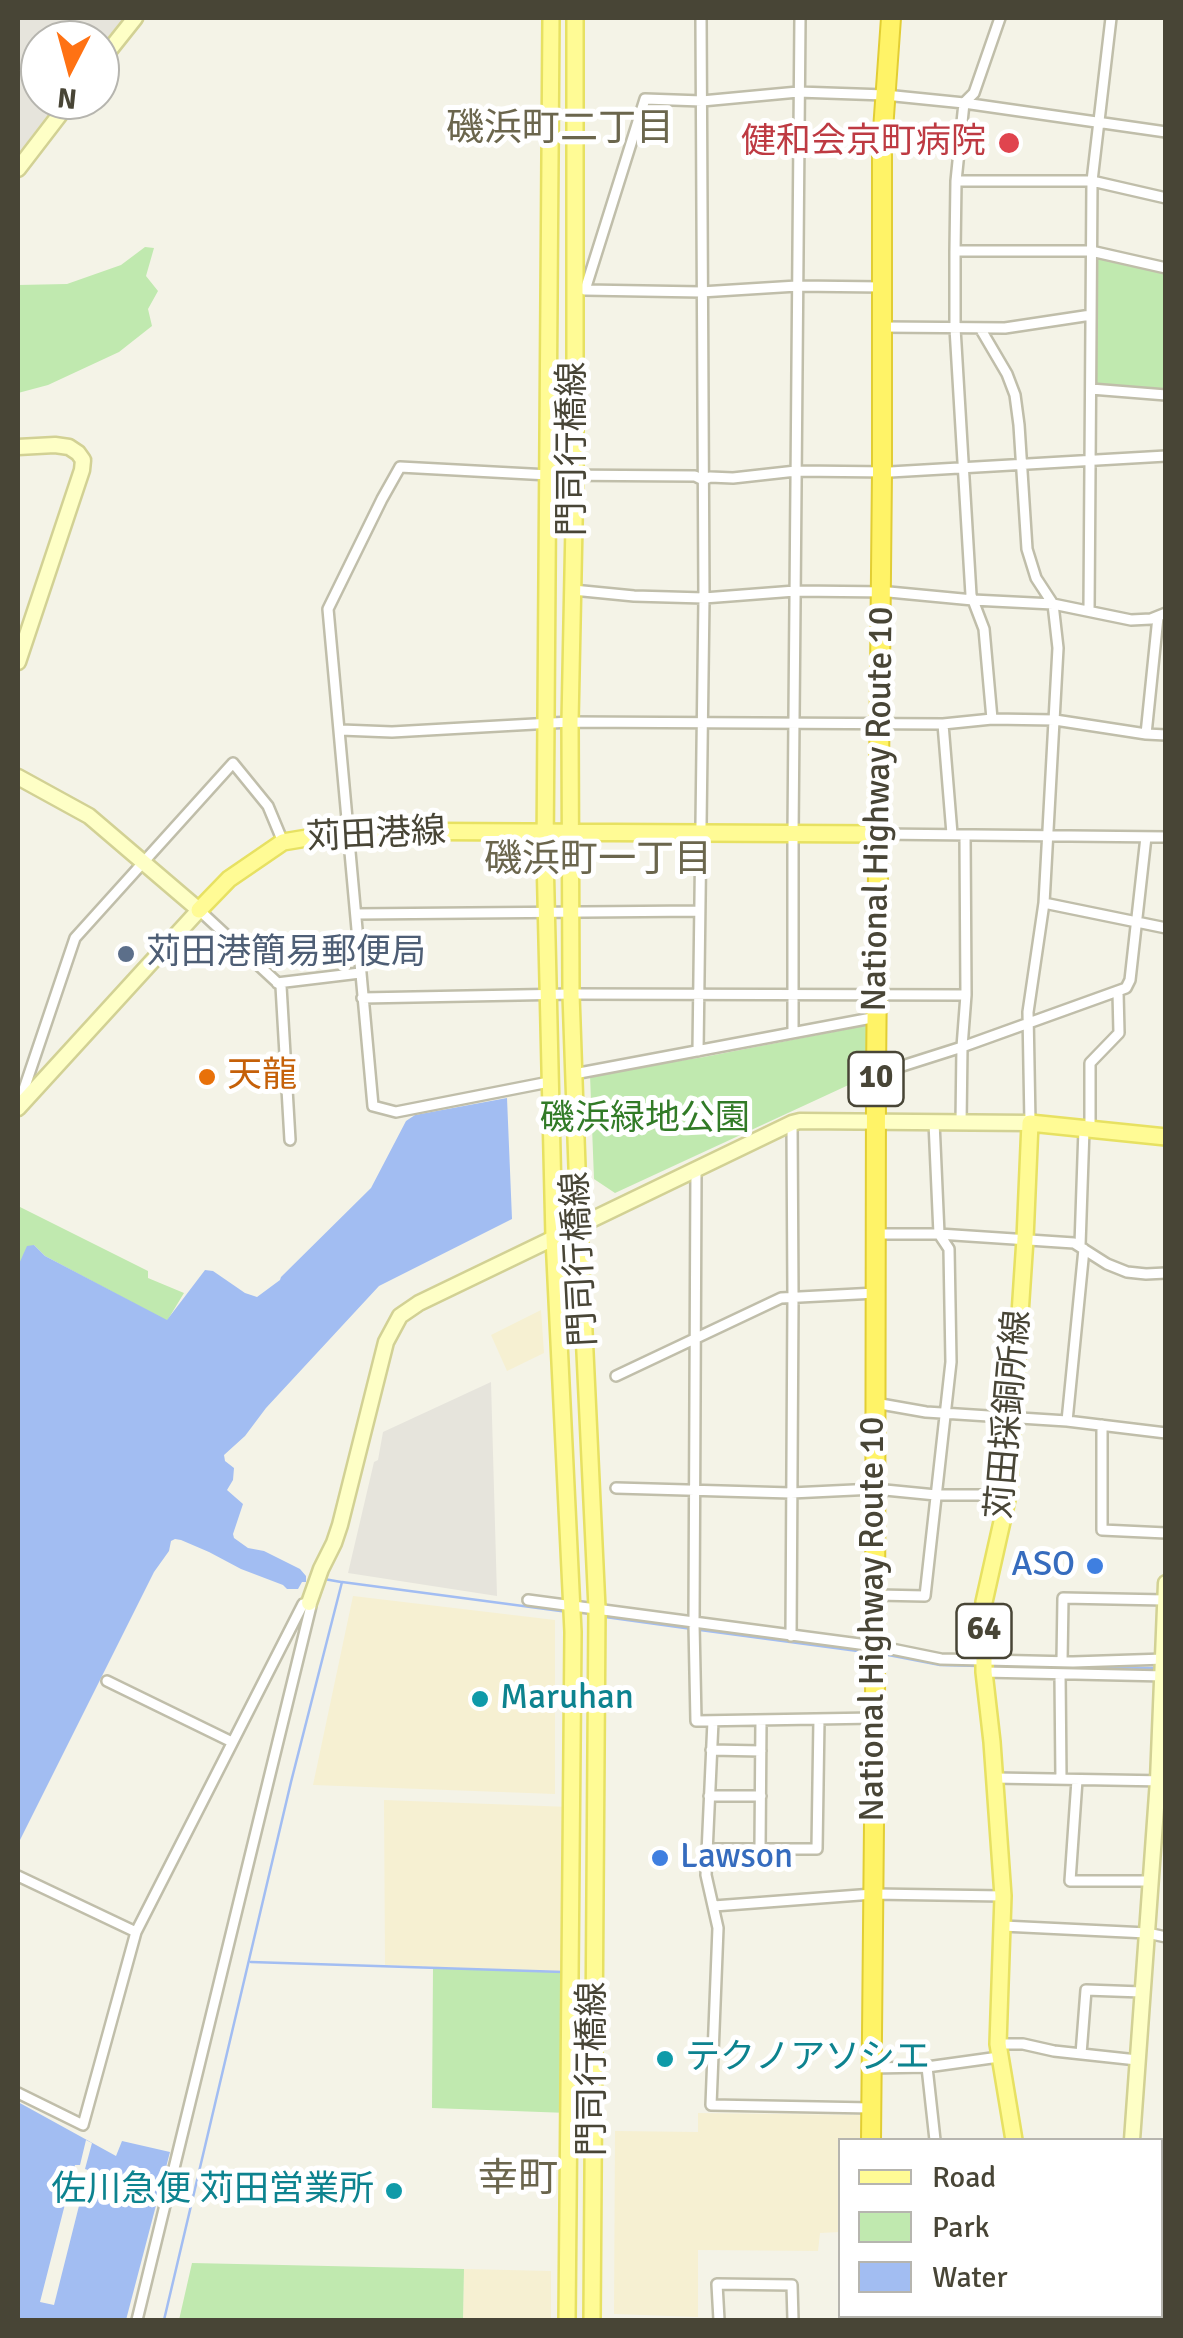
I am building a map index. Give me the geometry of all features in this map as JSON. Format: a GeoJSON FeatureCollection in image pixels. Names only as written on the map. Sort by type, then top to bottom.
{"type":"FeatureCollection","features":[{"type":"Feature","properties":{"kind":"highway","name":"National Highway Route 10"},"geometry":{"type":"LineString","coordinates":[[879,2138],[875,2068],[880,1233],[892,18]]}},
{"type":"Feature","properties":{"kind":"highway","name":"National Highway Route 10"},"geometry":{"type":"LineString","coordinates":[[886,328],[882,286],[882,144],[902,18]]}},
{"type":"Feature","properties":{"kind":"highway","name":"National Highway Route 10"},"geometry":{"type":"LineString","coordinates":[[881,1074],[877,1016],[882,995]]}},
{"type":"Feature","properties":{"kind":"highway","name":"National Highway Route 10"},"geometry":{"type":"LineString","coordinates":[[880,1233],[876,1293],[880,1404]]}},
{"type":"Feature","properties":{"kind":"highway","name":"National Highway Route 10"},"geometry":{"type":"LineString","coordinates":[[877,1894],[874,1718],[878,1647]]}},
{"type":"Feature","properties":{"kind":"highway","name":"National Highway Route 10"},"geometry":{"type":"LineString","coordinates":[[870,2138],[875,2068]]}},
{"type":"Feature","properties":{"kind":"main road","name":"門司行橋線"},"geometry":{"type":"LineString","coordinates":[[551,18],[545,832],[554,1238],[572,1605],[567,2320]]}},
{"type":"Feature","properties":{"kind":"main road","name":"門司行橋線"},"geometry":{"type":"LineString","coordinates":[[576,18],[571,994],[597,1608],[592,2320]]}},
{"type":"Feature","properties":{"kind":"main road","name":"苅田港線"},"geometry":{"type":"LineString","coordinates":[[199,910],[229,879],[284,842],[349,831],[884,834]]}},
{"type":"Feature","properties":{"kind":"main road"},"geometry":{"type":"LineString","coordinates":[[1030,1123],[1166,1137]]}},
{"type":"Feature","properties":{"kind":"main road","name":"苅田採銅所線"},"geometry":{"type":"LineString","coordinates":[[1014,2138],[998,2050],[1003,1896],[984,1665],[984,1602],[1008,1496],[1030,1123]]}},
{"type":"Feature","properties":{"kind":"street"},"geometry":{"type":"LineString","coordinates":[[698,1051],[704,598],[701,18]]}},
{"type":"Feature","properties":{"kind":"street"},"geometry":{"type":"LineString","coordinates":[[793,1032],[800,18]]}},
{"type":"Feature","properties":{"kind":"street"},"geometry":{"type":"LineString","coordinates":[[992,719],[984,629],[973,600],[955,328],[955,251],[956,181],[964,103],[974,93],[1000,18]]}},
{"type":"Feature","properties":{"kind":"street"},"geometry":{"type":"LineString","coordinates":[[1089,610],[1092,182],[1111,18]]}},
{"type":"Feature","properties":{"kind":"street"},"geometry":{"type":"LineString","coordinates":[[882,286],[702,292],[585,290],[643,101],[702,101],[798,92],[890,96],[1166,132]]}},
{"type":"Feature","properties":{"kind":"street"},"geometry":{"type":"LineString","coordinates":[[18,169],[55,120]]}},
{"type":"Feature","properties":{"kind":"street"},"geometry":{"type":"LineString","coordinates":[[956,181],[1092,182],[1166,198]]}},
{"type":"Feature","properties":{"kind":"street"},"geometry":{"type":"LineString","coordinates":[[955,251],[1091,252],[1166,268]]}},
{"type":"Feature","properties":{"kind":"street"},"geometry":{"type":"LineString","coordinates":[[886,328],[1004,328],[1090,315]]}},
{"type":"Feature","properties":{"kind":"street"},"geometry":{"type":"LineString","coordinates":[[137,2320],[312,1606],[309,1603],[340,1525],[386,1342],[400,1316],[419,1302],[792,1123],[1030,1123],[1028,1012],[1044,902],[1058,648],[1053,604],[1036,578],[1027,549],[1015,396],[980,328]]}},
{"type":"Feature","properties":{"kind":"street"},"geometry":{"type":"LineString","coordinates":[[1091,389],[1166,395]]}},
{"type":"Feature","properties":{"kind":"street"},"geometry":{"type":"LineString","coordinates":[[18,448],[55,445],[69,448],[83,460],[18,662]]}},
{"type":"Feature","properties":{"kind":"street"},"geometry":{"type":"LineString","coordinates":[[549,1082],[396,1112],[373,1106],[328,609],[400,468],[549,476],[695,476],[703,480],[796,470],[886,472],[1166,456]]}},
{"type":"Feature","properties":{"kind":"street"},"geometry":{"type":"LineString","coordinates":[[573,590],[704,598],[795,591],[885,592],[1053,604],[1131,620],[1162,615],[1146,734]]}},
{"type":"Feature","properties":{"kind":"street"},"geometry":{"type":"LineString","coordinates":[[341,730],[392,732],[570,722],[944,724],[992,719],[1056,720],[1166,735]]}},
{"type":"Feature","properties":{"kind":"street"},"geometry":{"type":"LineString","coordinates":[[944,724],[952,834]]}},
{"type":"Feature","properties":{"kind":"street"},"geometry":{"type":"LineString","coordinates":[[18,1107],[75,938],[233,764],[268,806],[284,842]]}},
{"type":"Feature","properties":{"kind":"street"},"geometry":{"type":"LineString","coordinates":[[18,777],[90,816],[281,986],[290,1140]]}},
{"type":"Feature","properties":{"kind":"street"},"geometry":{"type":"LineString","coordinates":[[884,834],[1166,837]]}},
{"type":"Feature","properties":{"kind":"street"},"geometry":{"type":"LineString","coordinates":[[961,1122],[966,995],[965,834]]}},
{"type":"Feature","properties":{"kind":"street"},"geometry":{"type":"LineString","coordinates":[[881,1074],[1126,988],[1146,837]]}},
{"type":"Feature","properties":{"kind":"street"},"geometry":{"type":"LineString","coordinates":[[1044,902],[1166,928]]}},
{"type":"Feature","properties":{"kind":"street"},"geometry":{"type":"LineString","coordinates":[[18,1107],[199,910]]}},
{"type":"Feature","properties":{"kind":"street"},"geometry":{"type":"LineString","coordinates":[[356,914],[699,911]]}},
{"type":"Feature","properties":{"kind":"street"},"geometry":{"type":"LineString","coordinates":[[278,983],[360,972]]}},
{"type":"Feature","properties":{"kind":"street"},"geometry":{"type":"LineString","coordinates":[[1067,1421],[1082,1247],[1090,1064],[1118,1033],[1118,992]]}},
{"type":"Feature","properties":{"kind":"street"},"geometry":{"type":"LineString","coordinates":[[362,998],[547,994],[966,995]]}},
{"type":"Feature","properties":{"kind":"street"},"geometry":{"type":"LineString","coordinates":[[574,1074],[877,1016]]}},
{"type":"Feature","properties":{"kind":"street"},"geometry":{"type":"LineString","coordinates":[[878,1595],[925,1596],[950,1362],[949,1249],[940,1234],[934,1122]]}},
{"type":"Feature","properties":{"kind":"street"},"geometry":{"type":"LineString","coordinates":[[791,1636],[792,1123]]}},
{"type":"Feature","properties":{"kind":"street"},"geometry":{"type":"LineString","coordinates":[[696,1169],[696,1721],[874,1718]]}},
{"type":"Feature","properties":{"kind":"street"},"geometry":{"type":"LineString","coordinates":[[880,1233],[1074,1243],[1127,1272],[1166,1272]]}},
{"type":"Feature","properties":{"kind":"street"},"geometry":{"type":"LineString","coordinates":[[616,1376],[782,1298],[876,1293]]}},
{"type":"Feature","properties":{"kind":"street"},"geometry":{"type":"LineString","coordinates":[[880,1404],[1166,1433]]}},
{"type":"Feature","properties":{"kind":"street"},"geometry":{"type":"LineString","coordinates":[[1102,1425],[1102,1530],[1166,1533]]}},
{"type":"Feature","properties":{"kind":"street"},"geometry":{"type":"LineString","coordinates":[[616,1488],[791,1493],[880,1490],[1008,1496]]}},
{"type":"Feature","properties":{"kind":"street"},"geometry":{"type":"LineString","coordinates":[[1132,2138],[1150,1881],[1162,1781],[1166,1582]]}},
{"type":"Feature","properties":{"kind":"street"},"geometry":{"type":"LineString","coordinates":[[1062,1662],[1063,1598],[1165,1600]]}},
{"type":"Feature","properties":{"kind":"street"},"geometry":{"type":"LineString","coordinates":[[528,1600],[984,1665],[1060,1674],[1164,1676]]}},
{"type":"Feature","properties":{"kind":"street"},"geometry":{"type":"LineString","coordinates":[[18,2093],[83,2125],[136,1932],[303,1604],[309,1603]]}},
{"type":"Feature","properties":{"kind":"street"},"geometry":{"type":"LineString","coordinates":[[984,1665],[1164,1659]]}},
{"type":"Feature","properties":{"kind":"street"},"geometry":{"type":"LineString","coordinates":[[1060,1674],[1061,1779]]}},
{"type":"Feature","properties":{"kind":"street"},"geometry":{"type":"LineString","coordinates":[[107,1681],[232,1742]]}},
{"type":"Feature","properties":{"kind":"street"},"geometry":{"type":"LineString","coordinates":[[707,1849],[817,1849],[818,1719]]}},
{"type":"Feature","properties":{"kind":"street"},"geometry":{"type":"LineString","coordinates":[[760,1849],[762,1720]]}},
{"type":"Feature","properties":{"kind":"street"},"geometry":{"type":"LineString","coordinates":[[712,1721],[706,1875],[718,1928],[710,2105],[871,2108]]}},
{"type":"Feature","properties":{"kind":"street"},"geometry":{"type":"LineString","coordinates":[[711,1750],[761,1752]]}},
{"type":"Feature","properties":{"kind":"street"},"geometry":{"type":"LineString","coordinates":[[995,1778],[1162,1781]]}},
{"type":"Feature","properties":{"kind":"street"},"geometry":{"type":"LineString","coordinates":[[1078,1780],[1070,1881],[1150,1881]]}},
{"type":"Feature","properties":{"kind":"street"},"geometry":{"type":"LineString","coordinates":[[710,1796],[761,1796]]}},
{"type":"Feature","properties":{"kind":"street"},"geometry":{"type":"LineString","coordinates":[[18,1876],[136,1932]]}},
{"type":"Feature","properties":{"kind":"street"},"geometry":{"type":"LineString","coordinates":[[714,1906],[877,1894],[1003,1896]]}},
{"type":"Feature","properties":{"kind":"street"},"geometry":{"type":"LineString","coordinates":[[1003,1926],[1166,1937]]}},
{"type":"Feature","properties":{"kind":"street"},"geometry":{"type":"LineString","coordinates":[[1082,2054],[1086,1990],[1142,1992]]}},
{"type":"Feature","properties":{"kind":"street"},"geometry":{"type":"LineString","coordinates":[[875,2068],[927,2067],[1023,2044],[1137,2060]]}},
{"type":"Feature","properties":{"kind":"street"},"geometry":{"type":"LineString","coordinates":[[927,2067],[935,2138]]}},
{"type":"Feature","properties":{"kind":"street"},"geometry":{"type":"LineString","coordinates":[[719,2320],[717,2284],[792,2285],[793,2320]]}},
{"type":"Feature","properties":{"kind":"street"},"geometry":{"type":"LineString","coordinates":[[1135,2320],[1143,2318]]}},
{"type":"Feature","properties":{"kind":"shaded area"},"geometry":{"type":"Polygon","coordinates":[[[18,18],[123,18],[120,22],[20,20],[20,120],[44,120],[18,154],[18,18]]]}},
{"type":"Feature","properties":{"kind":"shaded area"},"geometry":{"type":"Polygon","coordinates":[[[541,1310],[544,1353],[507,1371],[491,1335],[541,1310]]]}},
{"type":"Feature","properties":{"kind":"shaded area"},"geometry":{"type":"Polygon","coordinates":[[[491,1382],[497,1596],[348,1573],[383,1432],[491,1382]]]}},
{"type":"Feature","properties":{"kind":"shaded area"},"geometry":{"type":"Polygon","coordinates":[[[353,1596],[555,1620],[555,1794],[313,1785],[353,1596]]]}},
{"type":"Feature","properties":{"kind":"shaded area"},"geometry":{"type":"Polygon","coordinates":[[[384,1800],[570,1807],[569,1972],[385,1965],[384,1800]]]}},
{"type":"Feature","properties":{"kind":"shaded area"},"geometry":{"type":"Polygon","coordinates":[[[698,2113],[860,2115],[860,2138],[838,2138],[838,2232],[820,2233],[818,2251],[698,2250],[698,2317],[614,2314],[615,2131],[698,2132],[698,2113]]]}},
{"type":"Feature","properties":{"kind":"shaded area"},"geometry":{"type":"Polygon","coordinates":[[[464,2269],[551,2271],[551,2320],[463,2320],[464,2269]]]}},
{"type":"Feature","properties":{"kind":"green space"},"geometry":{"type":"Polygon","coordinates":[[[145,247],[154,248],[146,276],[158,291],[148,309],[152,326],[119,352],[48,385],[18,393],[18,285],[67,284],[121,265],[145,247]]]}},
{"type":"Feature","properties":{"kind":"green space"},"geometry":{"type":"Polygon","coordinates":[[[1098,259],[1165,273],[1165,391],[1094,385],[1098,259]]]}},
{"type":"Feature","properties":{"kind":"green space","name":"磯浜緑地公園"},"geometry":{"type":"Polygon","coordinates":[[[869,1025],[868,1076],[615,1193],[594,1179],[590,1075],[869,1025]]]}},
{"type":"Feature","properties":{"kind":"green space"},"geometry":{"type":"Polygon","coordinates":[[[18,1206],[148,1271],[148,1278],[184,1293],[167,1321],[45,1256],[34,1245],[18,1266],[18,1206]]]}},
{"type":"Feature","properties":{"kind":"green space"},"geometry":{"type":"Polygon","coordinates":[[[433,1968],[569,1972],[568,2113],[432,2108],[433,1968]]]}},
{"type":"Feature","properties":{"kind":"green space"},"geometry":{"type":"Polygon","coordinates":[[[192,2263],[464,2269],[463,2320],[179,2320],[192,2263]]]}},
{"type":"Feature","properties":{"kind":"water"},"geometry":{"type":"Polygon","coordinates":[[[507,1098],[512,1219],[379,1286],[224,1455],[234,1468],[227,1490],[243,1504],[234,1538],[248,1548],[264,1551],[300,1569],[306,1582],[298,1589],[287,1589],[181,1540],[171,1541],[18,1844],[18,1266],[27,1246],[34,1245],[45,1256],[167,1320],[205,1270],[257,1297],[280,1280],[371,1188],[406,1121],[415,1115],[507,1098]]]}},
{"type":"Feature","properties":{"kind":"water"},"geometry":{"type":"Polygon","coordinates":[[[18,2102],[116,2156],[122,2141],[170,2152],[126,2320],[18,2320],[18,2102]]]}},
{"type":"Feature","properties":{"kind":"pier"},"geometry":{"type":"Polygon","coordinates":[[[86,2140],[92,2143],[85,2169],[88,2170],[54,2305],[40,2302],[75,2165],[80,2165],[86,2140]]]}},
{"type":"Feature","properties":{"kind":"waterway"},"geometry":{"type":"LineString","coordinates":[[324,1579],[341,1582]]}},
{"type":"Feature","properties":{"kind":"waterway"},"geometry":{"type":"LineString","coordinates":[[164,2320],[342,1582],[568,1612]]}},
{"type":"Feature","properties":{"kind":"waterway"},"geometry":{"type":"LineString","coordinates":[[605,1617],[692,1629]]}},
{"type":"Feature","properties":{"kind":"waterway"},"geometry":{"type":"LineString","coordinates":[[700,1630],[865,1652]]}},
{"type":"Feature","properties":{"kind":"waterway"},"geometry":{"type":"LineString","coordinates":[[883,1654],[940,1665],[979,1666]]}},
{"type":"Feature","properties":{"kind":"waterway"},"geometry":{"type":"LineString","coordinates":[[992,1666],[1159,1668]]}},
{"type":"Feature","properties":{"kind":"waterway"},"geometry":{"type":"LineString","coordinates":[[251,1962],[563,1972]]}},
{"type":"Feature","properties":{"kind":"place","name":"健和会京町病院"},"geometry":{"type":"Point","coordinates":[1009,143]}},
{"type":"Feature","properties":{"kind":"place","name":"苅田港簡易郵便局"},"geometry":{"type":"Point","coordinates":[126,954]}},
{"type":"Feature","properties":{"kind":"place","name":"天龍"},"geometry":{"type":"Point","coordinates":[207,1077]}},
{"type":"Feature","properties":{"kind":"place","name":"ASO"},"geometry":{"type":"Point","coordinates":[1095,1566]}},
{"type":"Feature","properties":{"kind":"place","name":"Maruhan"},"geometry":{"type":"Point","coordinates":[480,1699]}},
{"type":"Feature","properties":{"kind":"place","name":"Lawson"},"geometry":{"type":"Point","coordinates":[660,1858]}},
{"type":"Feature","properties":{"kind":"place","name":"テクノアソシエ"},"geometry":{"type":"Point","coordinates":[665,2059]}},
{"type":"Feature","properties":{"kind":"place","name":"佐川急便 苅田営業所"},"geometry":{"type":"Point","coordinates":[394,2191]}},
{"type":"Feature","properties":{"kind":"district","name":"磯浜町二丁目"},"geometry":{"type":"Point","coordinates":[560,130]}},
{"type":"Feature","properties":{"kind":"district","name":"磯浜町一丁目"},"geometry":{"type":"Point","coordinates":[598,861]}},
{"type":"Feature","properties":{"kind":"district","name":"幸町"},"geometry":{"type":"Point","coordinates":[518,2180]}}]}
